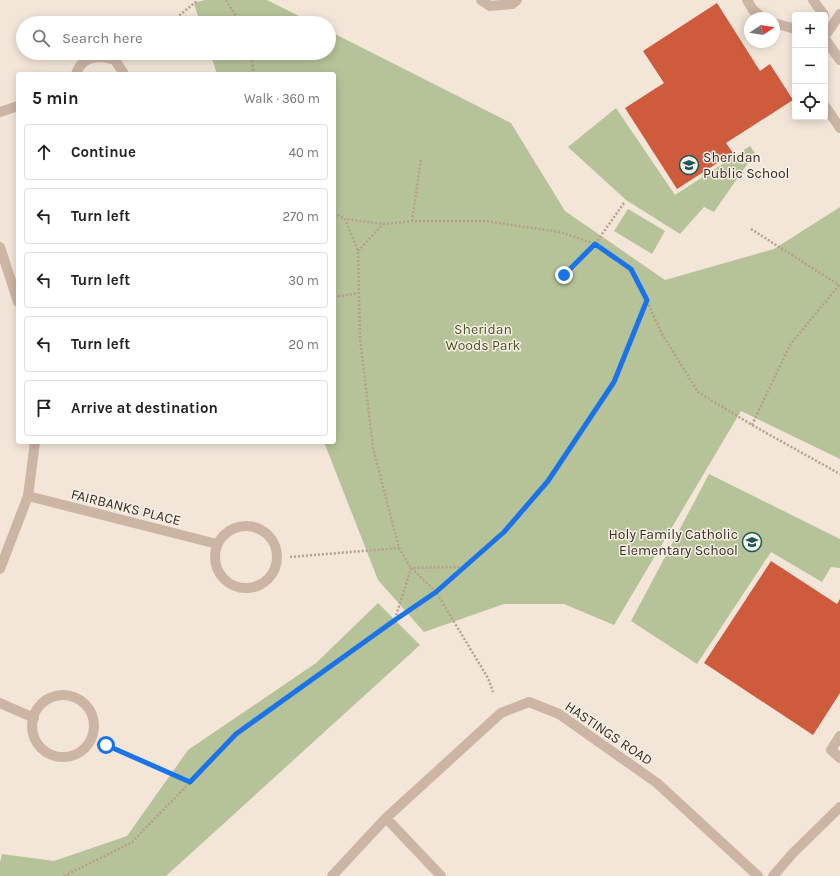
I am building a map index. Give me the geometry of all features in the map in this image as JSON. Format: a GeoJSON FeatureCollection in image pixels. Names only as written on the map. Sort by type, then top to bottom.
{"type":"FeatureCollection","features":[{"type":"Feature","properties":{"kind":"street"},"geometry":{"type":"LineString","coordinates":[[481,0],[490,6],[512,4],[517,0]]}},
{"type":"Feature","properties":{"kind":"street"},"geometry":{"type":"LineString","coordinates":[[747,0],[756,12]]}},
{"type":"Feature","properties":{"kind":"street"},"geometry":{"type":"LineString","coordinates":[[813,0],[823,12]]}},
{"type":"Feature","properties":{"kind":"street"},"geometry":{"type":"LineString","coordinates":[[828,31],[840,14]]}},
{"type":"Feature","properties":{"kind":"street"},"geometry":{"type":"LineString","coordinates":[[828,19],[832,24]]}},
{"type":"Feature","properties":{"kind":"street"},"geometry":{"type":"LineString","coordinates":[[780,25],[792,28]]}},
{"type":"Feature","properties":{"kind":"street"},"geometry":{"type":"LineString","coordinates":[[828,42],[840,60]]}},
{"type":"Feature","properties":{"kind":"street"},"geometry":{"type":"LineString","coordinates":[[77,72],[83,63],[87,60]]}},
{"type":"Feature","properties":{"kind":"street"},"geometry":{"type":"LineString","coordinates":[[115,60],[123,72]]}},
{"type":"Feature","properties":{"kind":"street"},"geometry":{"type":"LineString","coordinates":[[0,112],[16,107]]}},
{"type":"Feature","properties":{"kind":"street"},"geometry":{"type":"LineString","coordinates":[[828,110],[840,128]]}},
{"type":"Feature","properties":{"kind":"street"},"geometry":{"type":"LineString","coordinates":[[0,247],[16,296]]}},
{"type":"Feature","properties":{"kind":"street"},"geometry":{"type":"LineString","coordinates":[[0,569],[28,496],[35,444]]}},
{"type":"Feature","properties":{"kind":"street","name":"FAIRBANKS PLACE"},"geometry":{"type":"LineString","coordinates":[[28,496],[217,544]]}},
{"type":"Feature","properties":{"kind":"street"},"geometry":{"type":"LineString","coordinates":[[250,526],[260,530],[268,536],[274,544],[277,554],[276,564],[272,574],[266,582],[257,587],[246,589],[236,587],[227,582],[220,575],[216,565],[215,554],[217,544],[223,536],[231,530],[240,527],[250,526]]}},
{"type":"Feature","properties":{"kind":"street"},"geometry":{"type":"LineString","coordinates":[[62,695],[72,697],[82,702],[92,714],[94,724],[93,734],[89,744],[80,753],[70,757],[52,756],[42,750],[36,741],[32,728],[34,718],[37,710],[44,702],[53,697],[62,695]]}},
{"type":"Feature","properties":{"kind":"street","name":"HASTINGS ROAD"},"geometry":{"type":"LineString","coordinates":[[332,876],[386,818],[501,712],[529,702],[559,714],[657,783],[758,876]]}},
{"type":"Feature","properties":{"kind":"street"},"geometry":{"type":"LineString","coordinates":[[0,703],[34,718]]}},
{"type":"Feature","properties":{"kind":"street"},"geometry":{"type":"LineString","coordinates":[[840,736],[831,750],[840,758]]}},
{"type":"Feature","properties":{"kind":"street"},"geometry":{"type":"LineString","coordinates":[[772,876],[840,807]]}},
{"type":"Feature","properties":{"kind":"street"},"geometry":{"type":"LineString","coordinates":[[386,818],[441,876]]}},
{"type":"Feature","properties":{"kind":"path"},"geometry":{"type":"LineString","coordinates":[[179,16],[198,0]]}},
{"type":"Feature","properties":{"kind":"path"},"geometry":{"type":"LineString","coordinates":[[226,0],[236,16]]}},
{"type":"Feature","properties":{"kind":"path"},"geometry":{"type":"LineString","coordinates":[[251,60],[254,72]]}},
{"type":"Feature","properties":{"kind":"path"},"geometry":{"type":"LineString","coordinates":[[412,221],[421,159]]}},
{"type":"Feature","properties":{"kind":"path"},"geometry":{"type":"LineString","coordinates":[[564,275],[595,244],[624,203]]}},
{"type":"Feature","properties":{"kind":"path"},"geometry":{"type":"LineString","coordinates":[[336,214],[345,219],[384,224],[412,221],[486,221],[560,232],[595,244],[631,269],[662,334],[698,392],[752,425],[840,474]]}},
{"type":"Feature","properties":{"kind":"path"},"geometry":{"type":"LineString","coordinates":[[345,219],[358,251],[360,338],[373,448],[400,548],[411,568],[436,592],[488,678],[494,692]]}},
{"type":"Feature","properties":{"kind":"path"},"geometry":{"type":"LineString","coordinates":[[358,251],[384,224]]}},
{"type":"Feature","properties":{"kind":"path"},"geometry":{"type":"LineString","coordinates":[[751,229],[840,284],[790,345],[752,425]]}},
{"type":"Feature","properties":{"kind":"path"},"geometry":{"type":"LineString","coordinates":[[336,297],[358,293]]}},
{"type":"Feature","properties":{"kind":"path"},"geometry":{"type":"LineString","coordinates":[[64,876],[132,843],[236,734],[436,592],[504,532],[548,481],[614,382],[647,300]]}},
{"type":"Feature","properties":{"kind":"path"},"geometry":{"type":"LineString","coordinates":[[290,557],[400,548]]}},
{"type":"Feature","properties":{"kind":"path"},"geometry":{"type":"LineString","coordinates":[[411,568],[463,567]]}},
{"type":"Feature","properties":{"kind":"path"},"geometry":{"type":"LineString","coordinates":[[395,620],[411,568]]}},
{"type":"Feature","properties":{"kind":"path"},"geometry":{"type":"LineString","coordinates":[[106,745],[190,782]]}},
{"type":"Feature","properties":{"kind":"green space"},"geometry":{"type":"Polygon","coordinates":[[[205,0],[267,0],[299,16],[198,16],[194,3],[205,0]]]}},
{"type":"Feature","properties":{"kind":"green space","name":"Sheridan Woods Park"},"geometry":{"type":"Polygon","coordinates":[[[336,35],[511,123],[565,211],[665,280],[774,249],[840,207],[840,459],[741,411],[614,625],[564,604],[504,604],[424,632],[378,580],[325,444],[336,444],[336,72],[216,72],[212,60],[336,60],[336,35]]]}},
{"type":"Feature","properties":{"kind":"green space"},"geometry":{"type":"Polygon","coordinates":[[[616,108],[675,195],[750,146],[755,153],[714,212],[704,207],[680,234],[626,200],[568,147],[616,108]]]}},
{"type":"Feature","properties":{"kind":"green space"},"geometry":{"type":"Polygon","coordinates":[[[628,209],[665,231],[652,254],[614,231],[628,209]]]}},
{"type":"Feature","properties":{"kind":"green space"},"geometry":{"type":"Polygon","coordinates":[[[709,474],[840,539],[840,568],[831,567],[822,582],[771,552],[697,664],[631,621],[709,474]]]}},
{"type":"Feature","properties":{"kind":"green space"},"geometry":{"type":"Polygon","coordinates":[[[378,603],[420,645],[166,876],[0,876],[0,862],[2,854],[54,861],[127,836],[188,750],[316,663],[378,603]]]}},
{"type":"Feature","properties":{"kind":"building"},"geometry":{"type":"Polygon","coordinates":[[[717,3],[744,48],[760,71],[770,64],[792,101],[726,143],[733,153],[677,189],[625,108],[664,83],[643,51],[717,3]]]}},
{"type":"Feature","properties":{"kind":"building"},"geometry":{"type":"Polygon","coordinates":[[[771,561],[837,604],[840,599],[840,693],[813,735],[704,663],[771,561]]]}},
{"type":"Feature","properties":{"kind":"place","name":"Sheridan Public School"},"geometry":{"type":"Point","coordinates":[689,165]}},
{"type":"Feature","properties":{"kind":"place","name":"Holy Family Catholic Elementary School"},"geometry":{"type":"Point","coordinates":[752,542]}},
{"type":"Feature","properties":{"kind":"route"},"geometry":{"type":"LineString","coordinates":[[106,745],[190,782],[236,734],[436,592],[504,532],[548,481],[614,382],[647,300],[631,269],[595,244],[564,275]]}}]}
